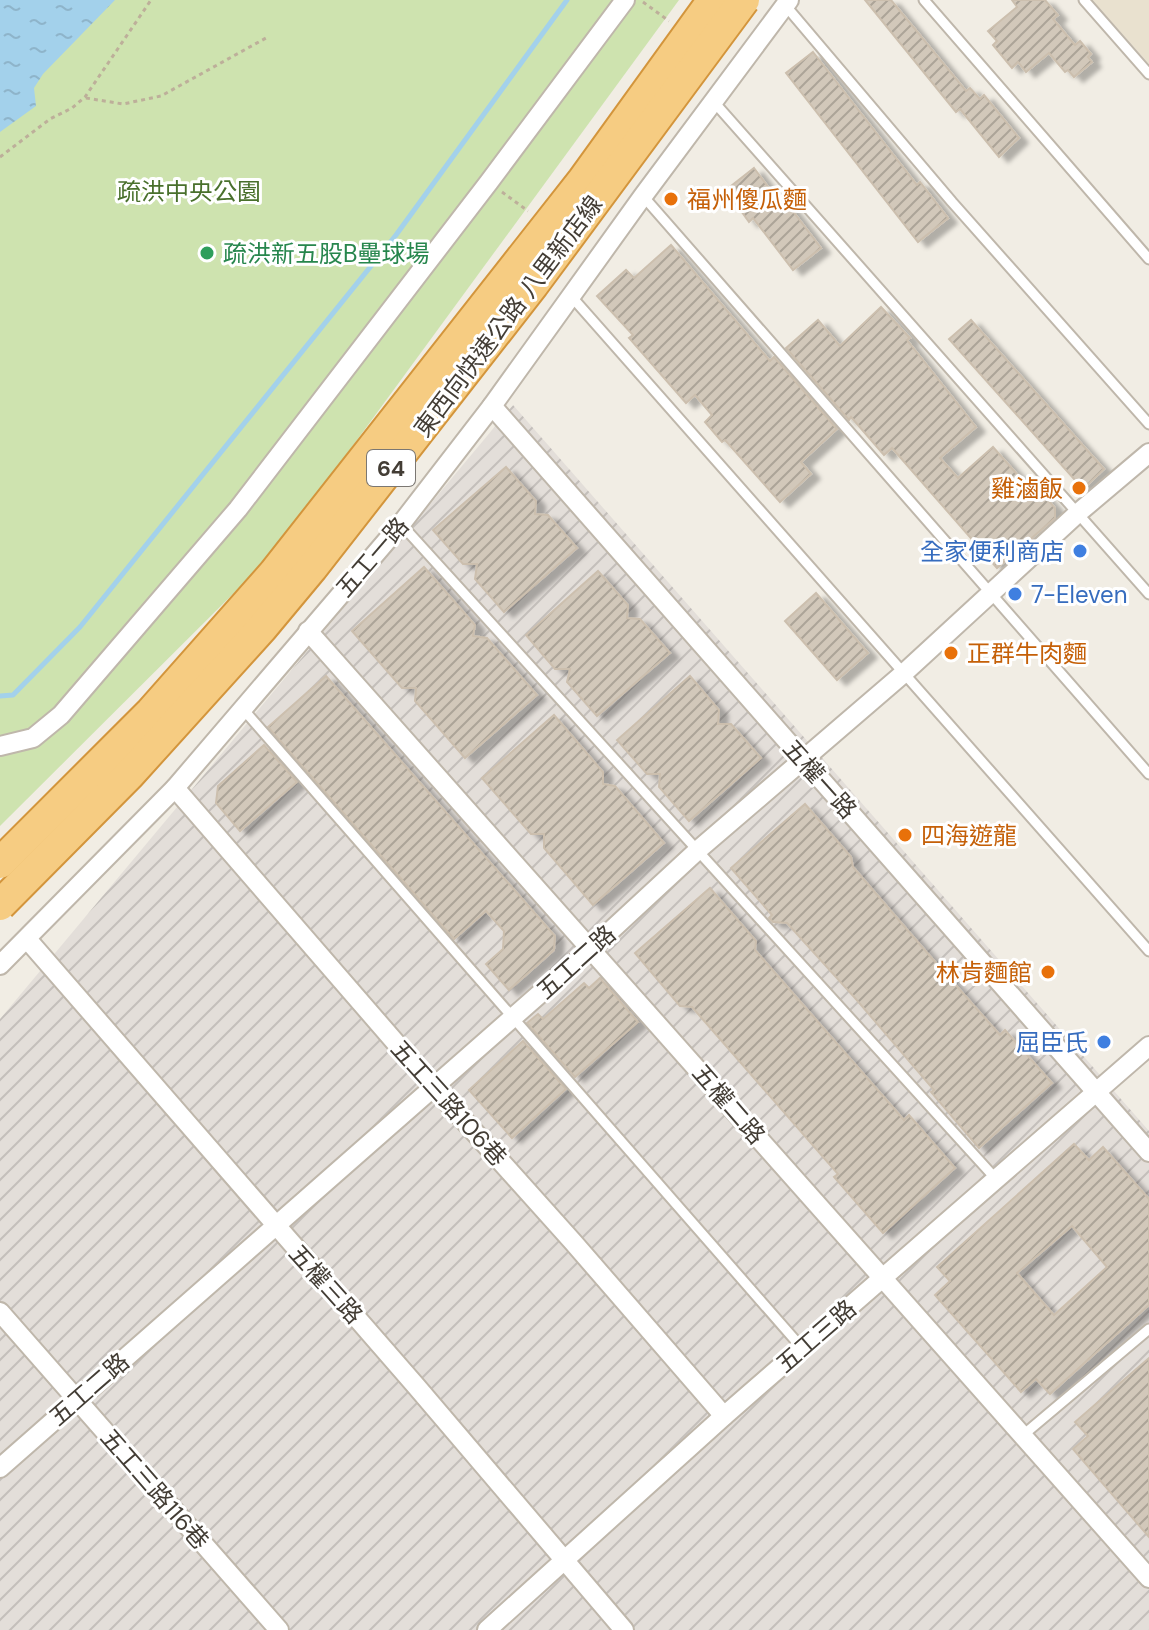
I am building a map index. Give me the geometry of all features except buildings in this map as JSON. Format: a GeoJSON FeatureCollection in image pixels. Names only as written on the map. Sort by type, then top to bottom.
{"type":"FeatureCollection","features":[{"type":"Feature","properties":{"kind":"highway","name":"東西向快速公路 八里新店線"},"geometry":{"type":"LineString","coordinates":[[0,863],[151,712],[274,573],[583,180],[713,0]]}},
{"type":"Feature","properties":{"kind":"highway","name":"東西向快速公路 八里新店線"},"geometry":{"type":"LineString","coordinates":[[0,905],[129,775],[312,568],[533,285],[744,0]]}},
{"type":"Feature","properties":{"kind":"street"},"geometry":{"type":"LineString","coordinates":[[0,746],[33,738],[61,715],[238,509],[625,0]]}},
{"type":"Feature","properties":{"kind":"street","name":"五工一路"},"geometry":{"type":"LineString","coordinates":[[0,965],[175,788],[401,524],[492,406],[787,3]]}},
{"type":"Feature","properties":{"kind":"street","name":"五權一路"},"geometry":{"type":"LineString","coordinates":[[492,406],[1149,1152]]}},
{"type":"Feature","properties":{"kind":"street","name":"五工二路"},"geometry":{"type":"LineString","coordinates":[[0,1468],[513,1018],[698,850],[904,673],[1078,513],[1149,453]]}},
{"type":"Feature","properties":{"kind":"street","name":"五權二路"},"geometry":{"type":"LineString","coordinates":[[308,631],[1149,1578]]}},
{"type":"Feature","properties":{"kind":"street","name":"五工三路106巷"},"geometry":{"type":"LineString","coordinates":[[175,788],[724,1416]]}},
{"type":"Feature","properties":{"kind":"street","name":"五權三路"},"geometry":{"type":"LineString","coordinates":[[27,939],[624,1630]]}},
{"type":"Feature","properties":{"kind":"street","name":"五工三路"},"geometry":{"type":"LineString","coordinates":[[487,1630],[724,1416],[1149,1046]]}},
{"type":"Feature","properties":{"kind":"street","name":"五工三路116巷"},"geometry":{"type":"LineString","coordinates":[[0,1312],[279,1630]]}},
{"type":"Feature","properties":{"kind":"lane"},"geometry":{"type":"LineString","coordinates":[[924,0],[1149,259]]}},
{"type":"Feature","properties":{"kind":"lane"},"geometry":{"type":"LineString","coordinates":[[1084,0],[1149,74]]}},
{"type":"Feature","properties":{"kind":"lane"},"geometry":{"type":"LineString","coordinates":[[787,3],[952,202],[1149,424]]}},
{"type":"Feature","properties":{"kind":"lane"},"geometry":{"type":"LineString","coordinates":[[714,102],[1149,594]]}},
{"type":"Feature","properties":{"kind":"lane"},"geometry":{"type":"LineString","coordinates":[[643,196],[1149,774]]}},
{"type":"Feature","properties":{"kind":"lane"},"geometry":{"type":"LineString","coordinates":[[571,296],[1149,951]]}},
{"type":"Feature","properties":{"kind":"lane"},"geometry":{"type":"LineString","coordinates":[[401,524],[996,1180]]}},
{"type":"Feature","properties":{"kind":"lane"},"geometry":{"type":"LineString","coordinates":[[243,709],[802,1348]]}},
{"type":"Feature","properties":{"kind":"lane"},"geometry":{"type":"LineString","coordinates":[[1022,1436],[1149,1329]]}},
{"type":"Feature","properties":{"kind":"path"},"geometry":{"type":"LineString","coordinates":[[0,157],[85,97],[151,0]]}},
{"type":"Feature","properties":{"kind":"path"},"geometry":{"type":"LineString","coordinates":[[640,0],[675,26]]}},
{"type":"Feature","properties":{"kind":"path"},"geometry":{"type":"LineString","coordinates":[[85,97],[123,104],[161,96],[266,38]]}},
{"type":"Feature","properties":{"kind":"path"},"geometry":{"type":"LineString","coordinates":[[489,182],[535,217]]}},
{"type":"Feature","properties":{"kind":"shaded area"},"geometry":{"type":"Polygon","coordinates":[[[1092,0],[1149,0],[1149,64],[1092,0]]]}},
{"type":"Feature","properties":{"kind":"shaded area"},"geometry":{"type":"Polygon","coordinates":[[[513,405],[1149,1131],[1149,1630],[0,1630],[0,1019],[513,405]]]}},
{"type":"Feature","properties":{"kind":"green space","name":"疏洪中央公園"},"geometry":{"type":"Polygon","coordinates":[[[0,0],[679,0],[275,552],[0,826],[0,0]]]}},
{"type":"Feature","properties":{"kind":"water"},"geometry":{"type":"Polygon","coordinates":[[[0,0],[115,0],[43,74],[34,88],[36,106],[0,132],[0,0]]]}},
{"type":"Feature","properties":{"kind":"waterway"},"geometry":{"type":"LineString","coordinates":[[0,696],[13,695],[80,627],[396,235],[567,0]]}},
{"type":"Feature","properties":{"kind":"place","name":"福州傻瓜麵"},"geometry":{"type":"Point","coordinates":[671,199]}},
{"type":"Feature","properties":{"kind":"place","name":"疏洪新五股B壘球場"},"geometry":{"type":"Point","coordinates":[207,253]}},
{"type":"Feature","properties":{"kind":"place","name":"雞滷飯"},"geometry":{"type":"Point","coordinates":[1079,488]}},
{"type":"Feature","properties":{"kind":"place","name":"全家便利商店"},"geometry":{"type":"Point","coordinates":[1080,551]}},
{"type":"Feature","properties":{"kind":"place","name":"7-Eleven"},"geometry":{"type":"Point","coordinates":[1015,594]}},
{"type":"Feature","properties":{"kind":"place","name":"正群牛肉麵"},"geometry":{"type":"Point","coordinates":[951,653]}},
{"type":"Feature","properties":{"kind":"place","name":"四海遊龍"},"geometry":{"type":"Point","coordinates":[905,835]}},
{"type":"Feature","properties":{"kind":"place","name":"林肯麵館"},"geometry":{"type":"Point","coordinates":[1048,972]}},
{"type":"Feature","properties":{"kind":"place","name":"屈臣氏"},"geometry":{"type":"Point","coordinates":[1104,1042]}}]}
